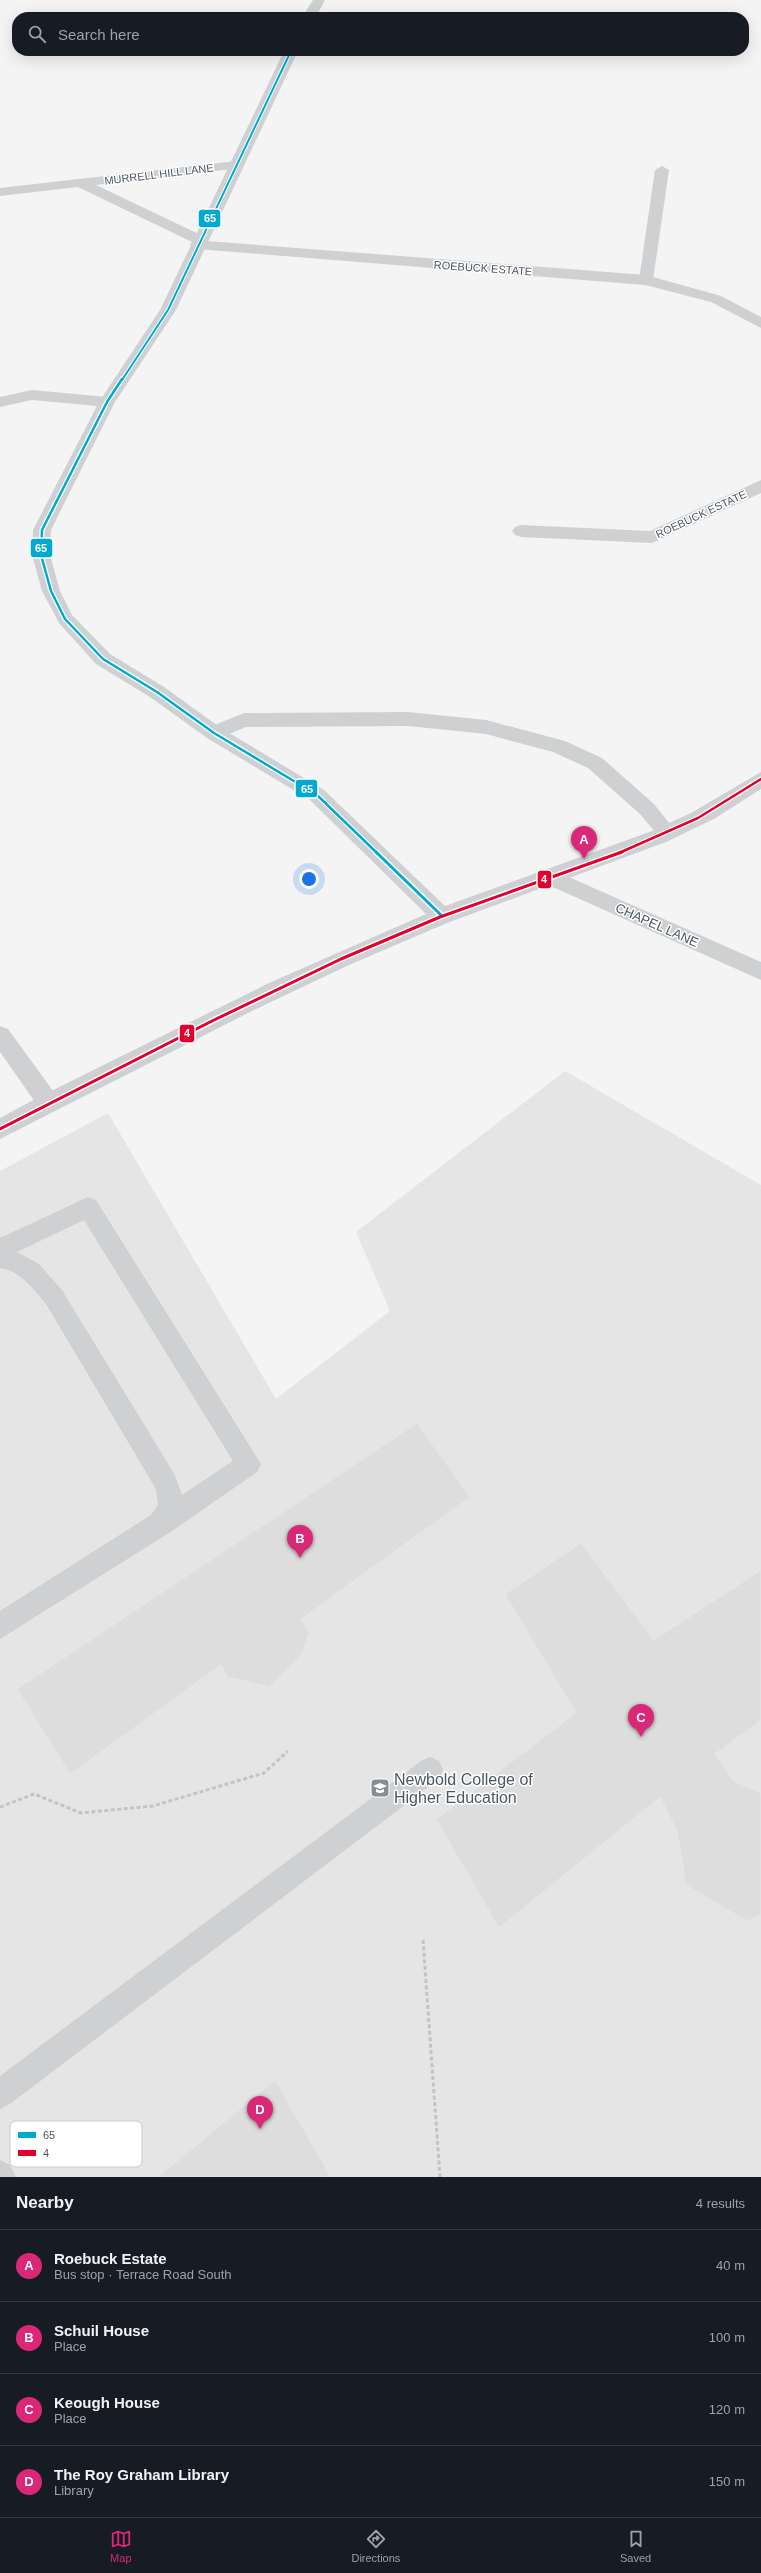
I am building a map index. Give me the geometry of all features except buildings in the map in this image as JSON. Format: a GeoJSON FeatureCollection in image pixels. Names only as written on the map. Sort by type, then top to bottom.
{"type":"FeatureCollection","features":[{"type":"Feature","properties":{"kind":"street"},"geometry":{"type":"LineString","coordinates":[[312,12],[319,0]]}},
{"type":"Feature","properties":{"kind":"street"},"geometry":{"type":"LineString","coordinates":[[289,56],[198,242],[168,310],[108,402],[42,530],[41,555],[51,591],[65,619],[103,659],[157,692],[214,733],[317,796],[442,916]]}},
{"type":"Feature","properties":{"kind":"street","name":"MURRELL HILL LANE"},"geometry":{"type":"LineString","coordinates":[[0,192],[82,184],[236,165]]}},
{"type":"Feature","properties":{"kind":"street","name":"MURRELL HILL LANE"},"geometry":{"type":"LineString","coordinates":[[82,184],[198,242]]}},
{"type":"Feature","properties":{"kind":"street","name":"ROEBUCK ESTATE"},"geometry":{"type":"LineString","coordinates":[[198,242],[344,258],[646,280],[716,299],[761,323]]}},
{"type":"Feature","properties":{"kind":"street"},"geometry":{"type":"LineString","coordinates":[[0,402],[32,396],[108,402]]}},
{"type":"Feature","properties":{"kind":"street","name":"ROEBUCK ESTATE"},"geometry":{"type":"LineString","coordinates":[[521,531],[652,537],[761,486]]}},
{"type":"Feature","properties":{"kind":"street"},"geometry":{"type":"LineString","coordinates":[[214,733],[244,720],[408,719],[486,727],[558,746],[595,763],[647,809],[667,833]]}},
{"type":"Feature","properties":{"kind":"street"},"geometry":{"type":"LineString","coordinates":[[0,1129],[48,1102],[250,1001],[442,916],[553,878],[667,833],[691,822],[761,779]]}},
{"type":"Feature","properties":{"kind":"street","name":"CHAPEL LANE"},"geometry":{"type":"LineString","coordinates":[[553,878],[761,972]]}},
{"type":"Feature","properties":{"kind":"street"},"geometry":{"type":"LineString","coordinates":[[0,1035],[48,1102]]}},
{"type":"Feature","properties":{"kind":"lane"},"geometry":{"type":"LineString","coordinates":[[646,280],[662,170]]}},
{"type":"Feature","properties":{"kind":"lane"},"geometry":{"type":"LineString","coordinates":[[0,1250],[88,1206],[249,1464],[160,1524],[0,1626]]}},
{"type":"Feature","properties":{"kind":"lane"},"geometry":{"type":"LineString","coordinates":[[0,1258],[30,1270],[54,1297],[158,1469],[171,1496],[172,1506],[169,1514],[160,1524]]}},
{"type":"Feature","properties":{"kind":"lane"},"geometry":{"type":"LineString","coordinates":[[0,2094],[430,1770]]}},
{"type":"Feature","properties":{"kind":"path"},"geometry":{"type":"LineString","coordinates":[[0,1807],[34,1794],[81,1813],[153,1806],[264,1773],[288,1751]]}},
{"type":"Feature","properties":{"kind":"path"},"geometry":{"type":"LineString","coordinates":[[423,1940],[440,2177]]}},
{"type":"Feature","properties":{"kind":"shaded area","name":"Newbold College of Higher Education"},"geometry":{"type":"Polygon","coordinates":[[[565,1071],[761,1185],[761,2177],[0,2177],[0,1171],[108,1113],[276,1399],[390,1311],[356,1232],[565,1071]]]}},
{"type":"Feature","properties":{"kind":"transit line","name":"65"},"geometry":{"type":"LineString","coordinates":[[289,56],[197,245],[168,310],[107,402],[42,530],[41,555],[51,591],[65,619],[103,659],[157,692],[214,733],[317,795],[442,916]]}},
{"type":"Feature","properties":{"kind":"transit line","name":"4"},"geometry":{"type":"LineString","coordinates":[[0,1129],[244,1005],[374,944],[471,905],[628,850],[659,837],[707,813],[761,779]]}},
{"type":"Feature","properties":{"kind":"place","name":"Roebuck Estate"},"geometry":{"type":"Point","coordinates":[584,859]}},
{"type":"Feature","properties":{"kind":"place","name":"Schuil House"},"geometry":{"type":"Point","coordinates":[300,1558]}},
{"type":"Feature","properties":{"kind":"place","name":"Keough House"},"geometry":{"type":"Point","coordinates":[641,1737]}},
{"type":"Feature","properties":{"kind":"place","name":"Newbold College of Higher Education"},"geometry":{"type":"Point","coordinates":[380,1788]}},
{"type":"Feature","properties":{"kind":"place","name":"The Roy Graham Library"},"geometry":{"type":"Point","coordinates":[260,2129]}}]}
